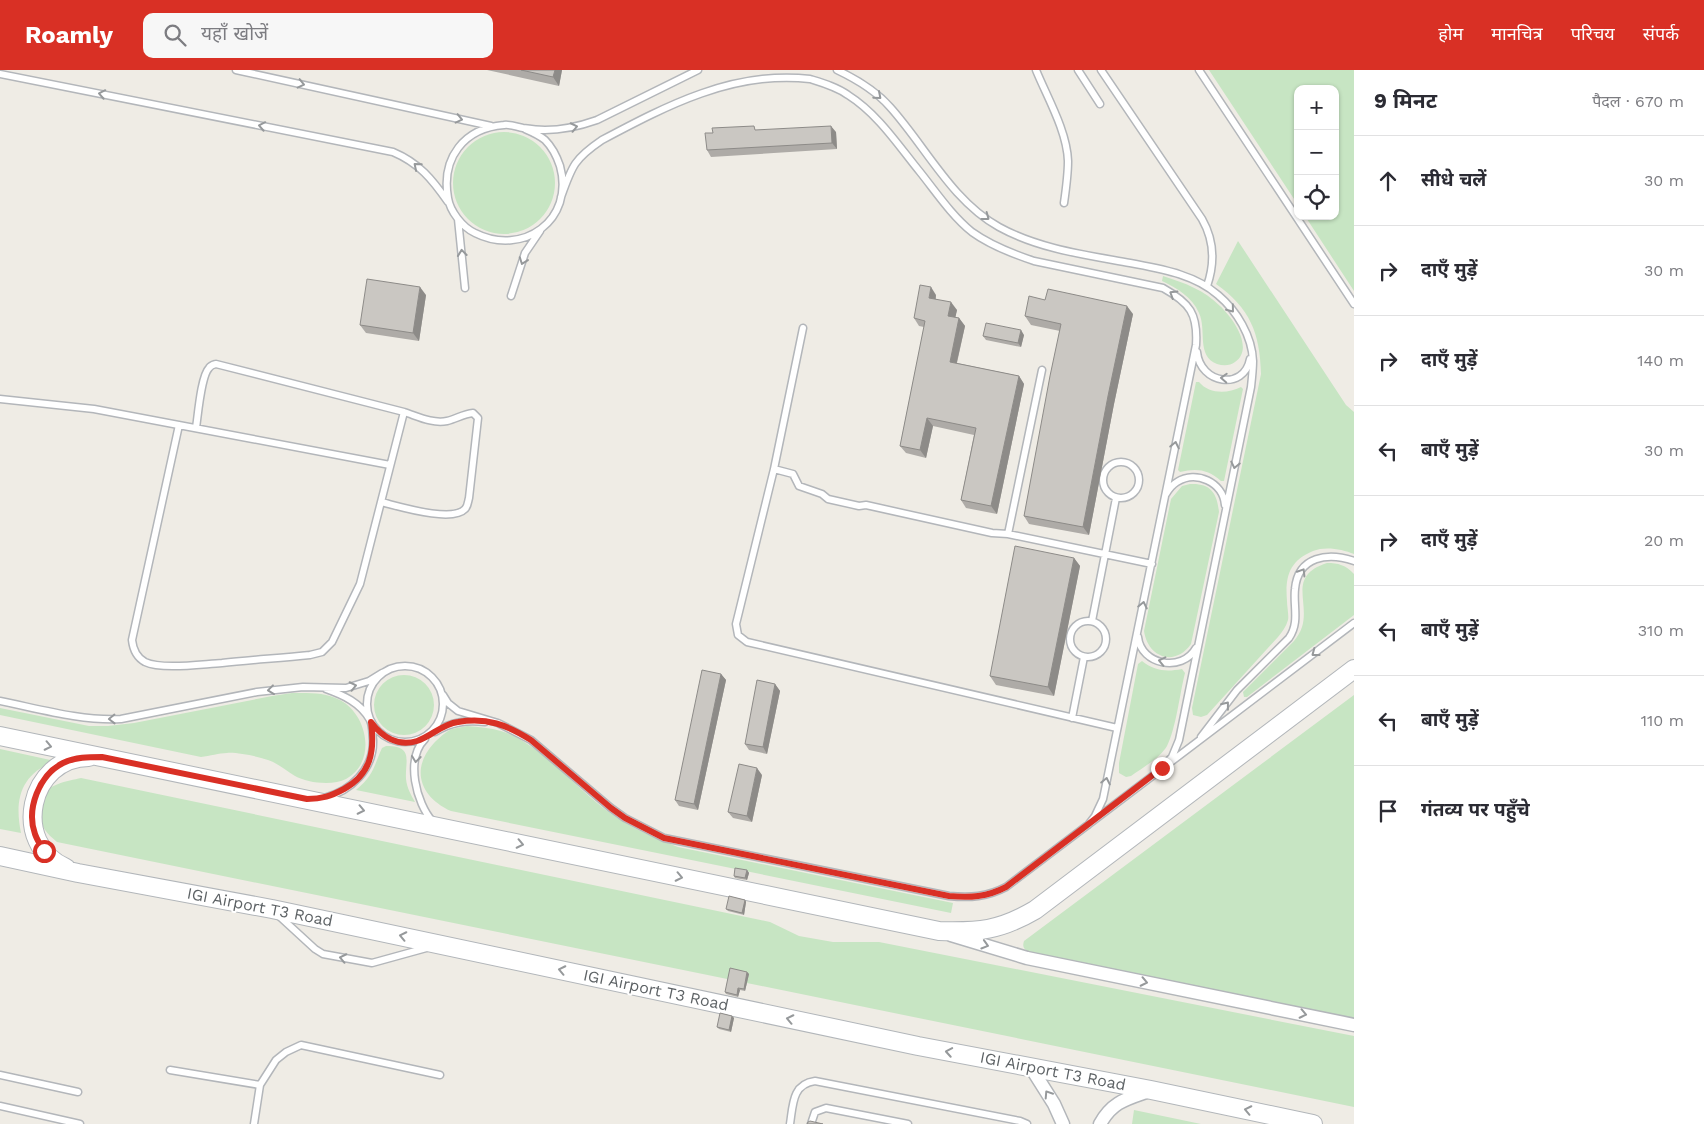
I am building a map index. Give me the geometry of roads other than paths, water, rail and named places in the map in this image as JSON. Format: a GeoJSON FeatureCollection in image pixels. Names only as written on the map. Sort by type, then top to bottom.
{"type":"FeatureCollection","features":[{"type":"Feature","properties":{"kind":"main road"},"geometry":{"type":"LineString","coordinates":[[0,736],[939,931],[971,932],[994,929],[1015,922],[1035,910],[1353,670]]}},
{"type":"Feature","properties":{"kind":"main road"},"geometry":{"type":"LineString","coordinates":[[78,873],[59,865],[44,851],[35,834],[32,814],[36,794],[46,776],[62,764],[81,757],[102,757]]}},
{"type":"Feature","properties":{"kind":"main road","name":"IGI Airport T3 Road"},"geometry":{"type":"LineString","coordinates":[[0,856],[78,873],[272,909],[918,1046],[1030,1066],[1313,1124]]}},
{"type":"Feature","properties":{"kind":"street"},"geometry":{"type":"LineString","coordinates":[[939,931],[1027,958],[1354,1024]]}},
{"type":"Feature","properties":{"kind":"street"},"geometry":{"type":"LineString","coordinates":[[1030,1066],[1054,1104],[1063,1124]]}},
{"type":"Feature","properties":{"kind":"street"},"geometry":{"type":"LineString","coordinates":[[1100,1124],[1113,1106],[1123,1100],[1151,1090]]}},
{"type":"Feature","properties":{"kind":"lane"},"geometry":{"type":"LineString","coordinates":[[236,70],[492,127]]}},
{"type":"Feature","properties":{"kind":"lane"},"geometry":{"type":"LineString","coordinates":[[449,203],[446,184],[448,164],[458,147],[472,134],[507,124],[525,128],[567,129],[583,125],[597,120],[698,70]]}},
{"type":"Feature","properties":{"kind":"lane"},"geometry":{"type":"LineString","coordinates":[[838,70],[869,88],[889,106],[954,188],[968,203],[998,226],[1021,238],[1044,245],[1168,270],[1207,286],[1221,297],[1244,328],[1253,360],[1251,387],[1179,740],[1172,757],[1162,768]]}},
{"type":"Feature","properties":{"kind":"lane"},"geometry":{"type":"LineString","coordinates":[[1036,70],[1065,142],[1068,159],[1064,203]]}},
{"type":"Feature","properties":{"kind":"lane"},"geometry":{"type":"LineString","coordinates":[[1078,70],[1100,104]]}},
{"type":"Feature","properties":{"kind":"lane"},"geometry":{"type":"LineString","coordinates":[[1101,70],[1208,230],[1212,254],[1211,274],[1207,286]]}},
{"type":"Feature","properties":{"kind":"lane"},"geometry":{"type":"LineString","coordinates":[[1200,70],[1354,304]]}},
{"type":"Feature","properties":{"kind":"lane"},"geometry":{"type":"LineString","coordinates":[[0,74],[392,152],[408,158],[421,169],[434,182],[458,219],[472,232],[489,240],[507,241],[526,238],[542,228]]}},
{"type":"Feature","properties":{"kind":"lane"},"geometry":{"type":"LineString","coordinates":[[511,296],[525,253],[554,214],[571,170],[579,158],[589,149],[602,140],[708,85],[732,78],[778,74],[800,76],[823,83],[847,94],[864,107],[880,123],[956,217],[972,232],[1001,248],[1034,261],[1162,288],[1181,299],[1193,314],[1196,324],[1198,359],[1202,368],[1210,376],[1219,379],[1239,377],[1250,361],[1251,348]]}},
{"type":"Feature","properties":{"kind":"lane"},"geometry":{"type":"LineString","coordinates":[[525,128],[546,141],[558,158],[563,177],[561,197]]}},
{"type":"Feature","properties":{"kind":"lane"},"geometry":{"type":"LineString","coordinates":[[458,219],[464,288]]}},
{"type":"Feature","properties":{"kind":"lane"},"geometry":{"type":"LineString","coordinates":[[803,328],[774,469],[736,624],[738,635],[741,639],[886,675],[1117,728]]}},
{"type":"Feature","properties":{"kind":"lane"},"geometry":{"type":"LineString","coordinates":[[1088,825],[1096,816],[1103,799],[1196,346]]}},
{"type":"Feature","properties":{"kind":"lane"},"geometry":{"type":"LineString","coordinates":[[196,428],[207,369],[211,365],[216,364],[438,422],[474,413],[478,418],[474,463],[468,504],[465,509],[442,515],[381,502]]}},
{"type":"Feature","properties":{"kind":"lane"},"geometry":{"type":"LineString","coordinates":[[1008,534],[1042,370]]}},
{"type":"Feature","properties":{"kind":"lane"},"geometry":{"type":"LineString","coordinates":[[0,399],[94,409],[390,465]]}},
{"type":"Feature","properties":{"kind":"lane"},"geometry":{"type":"LineString","coordinates":[[179,425],[132,640],[133,649],[144,661],[152,664],[179,666],[310,655],[322,652],[332,642],[360,584],[404,412]]}},
{"type":"Feature","properties":{"kind":"lane"},"geometry":{"type":"LineString","coordinates":[[1125,462],[1135,468],[1139,479],[1138,485],[1131,495],[1126,498],[1116,498],[1108,494],[1104,488],[1103,476],[1113,463],[1125,462]]}},
{"type":"Feature","properties":{"kind":"lane"},"geometry":{"type":"LineString","coordinates":[[774,469],[793,474],[799,486],[822,494],[828,499],[859,506],[866,505],[992,533],[1008,534],[1152,564]]}},
{"type":"Feature","properties":{"kind":"lane"},"geometry":{"type":"LineString","coordinates":[[1165,495],[1177,482],[1186,478],[1204,479],[1218,487],[1222,493],[1226,509]]}},
{"type":"Feature","properties":{"kind":"lane"},"geometry":{"type":"LineString","coordinates":[[1092,621],[1116,498]]}},
{"type":"Feature","properties":{"kind":"lane"},"geometry":{"type":"LineString","coordinates":[[1196,744],[1238,690],[1293,632],[1296,618],[1295,589],[1297,579],[1306,564],[1315,559],[1336,556],[1352,562]]}},
{"type":"Feature","properties":{"kind":"lane"},"geometry":{"type":"LineString","coordinates":[[1092,621],[1102,627],[1106,644],[1099,654],[1093,657],[1084,657],[1075,652],[1070,635],[1076,625],[1081,622],[1092,621]]}},
{"type":"Feature","properties":{"kind":"lane"},"geometry":{"type":"LineString","coordinates":[[0,701],[80,717],[115,719],[134,717],[256,692],[303,687],[346,688],[369,681],[394,668],[406,666],[419,668],[430,674],[448,702],[458,711],[498,723],[531,740],[611,808],[625,818],[664,838],[949,896],[972,897],[993,894],[1006,887],[1354,623]]}},
{"type":"Feature","properties":{"kind":"lane"},"geometry":{"type":"LineString","coordinates":[[1138,631],[1139,642],[1148,657],[1169,664],[1187,659],[1193,654],[1198,645]]}},
{"type":"Feature","properties":{"kind":"lane"},"geometry":{"type":"LineString","coordinates":[[1072,718],[1084,657]]}},
{"type":"Feature","properties":{"kind":"lane"},"geometry":{"type":"LineString","coordinates":[[307,799],[330,797],[352,785],[367,766],[373,743],[371,722],[367,712],[368,696],[374,681],[382,673]]}},
{"type":"Feature","properties":{"kind":"lane"},"geometry":{"type":"LineString","coordinates":[[320,688],[351,700],[366,714],[379,733],[390,740],[403,743],[416,741],[448,724],[480,721],[498,723]]}},
{"type":"Feature","properties":{"kind":"lane"},"geometry":{"type":"LineString","coordinates":[[443,695],[444,707],[442,718],[436,728],[418,746],[416,753],[416,785],[428,817],[434,823],[444,828]]}},
{"type":"Feature","properties":{"kind":"lane"},"geometry":{"type":"LineString","coordinates":[[272,909],[315,949],[323,954],[372,963],[441,944]]}},
{"type":"Feature","properties":{"kind":"lane"},"geometry":{"type":"LineString","coordinates":[[254,1124],[260,1084],[276,1060],[300,1045],[440,1075]]}},
{"type":"Feature","properties":{"kind":"lane"},"geometry":{"type":"LineString","coordinates":[[170,1070],[260,1084]]}},
{"type":"Feature","properties":{"kind":"lane"},"geometry":{"type":"LineString","coordinates":[[0,1075],[78,1092]]}},
{"type":"Feature","properties":{"kind":"lane"},"geometry":{"type":"LineString","coordinates":[[790,1124],[795,1096],[800,1087],[806,1082],[815,1081],[1020,1121],[1027,1124]]}},
{"type":"Feature","properties":{"kind":"lane"},"geometry":{"type":"LineString","coordinates":[[0,1106],[80,1124]]}},
{"type":"Feature","properties":{"kind":"lane"},"geometry":{"type":"LineString","coordinates":[[811,1124],[815,1112],[826,1108],[908,1124]]}}]}
